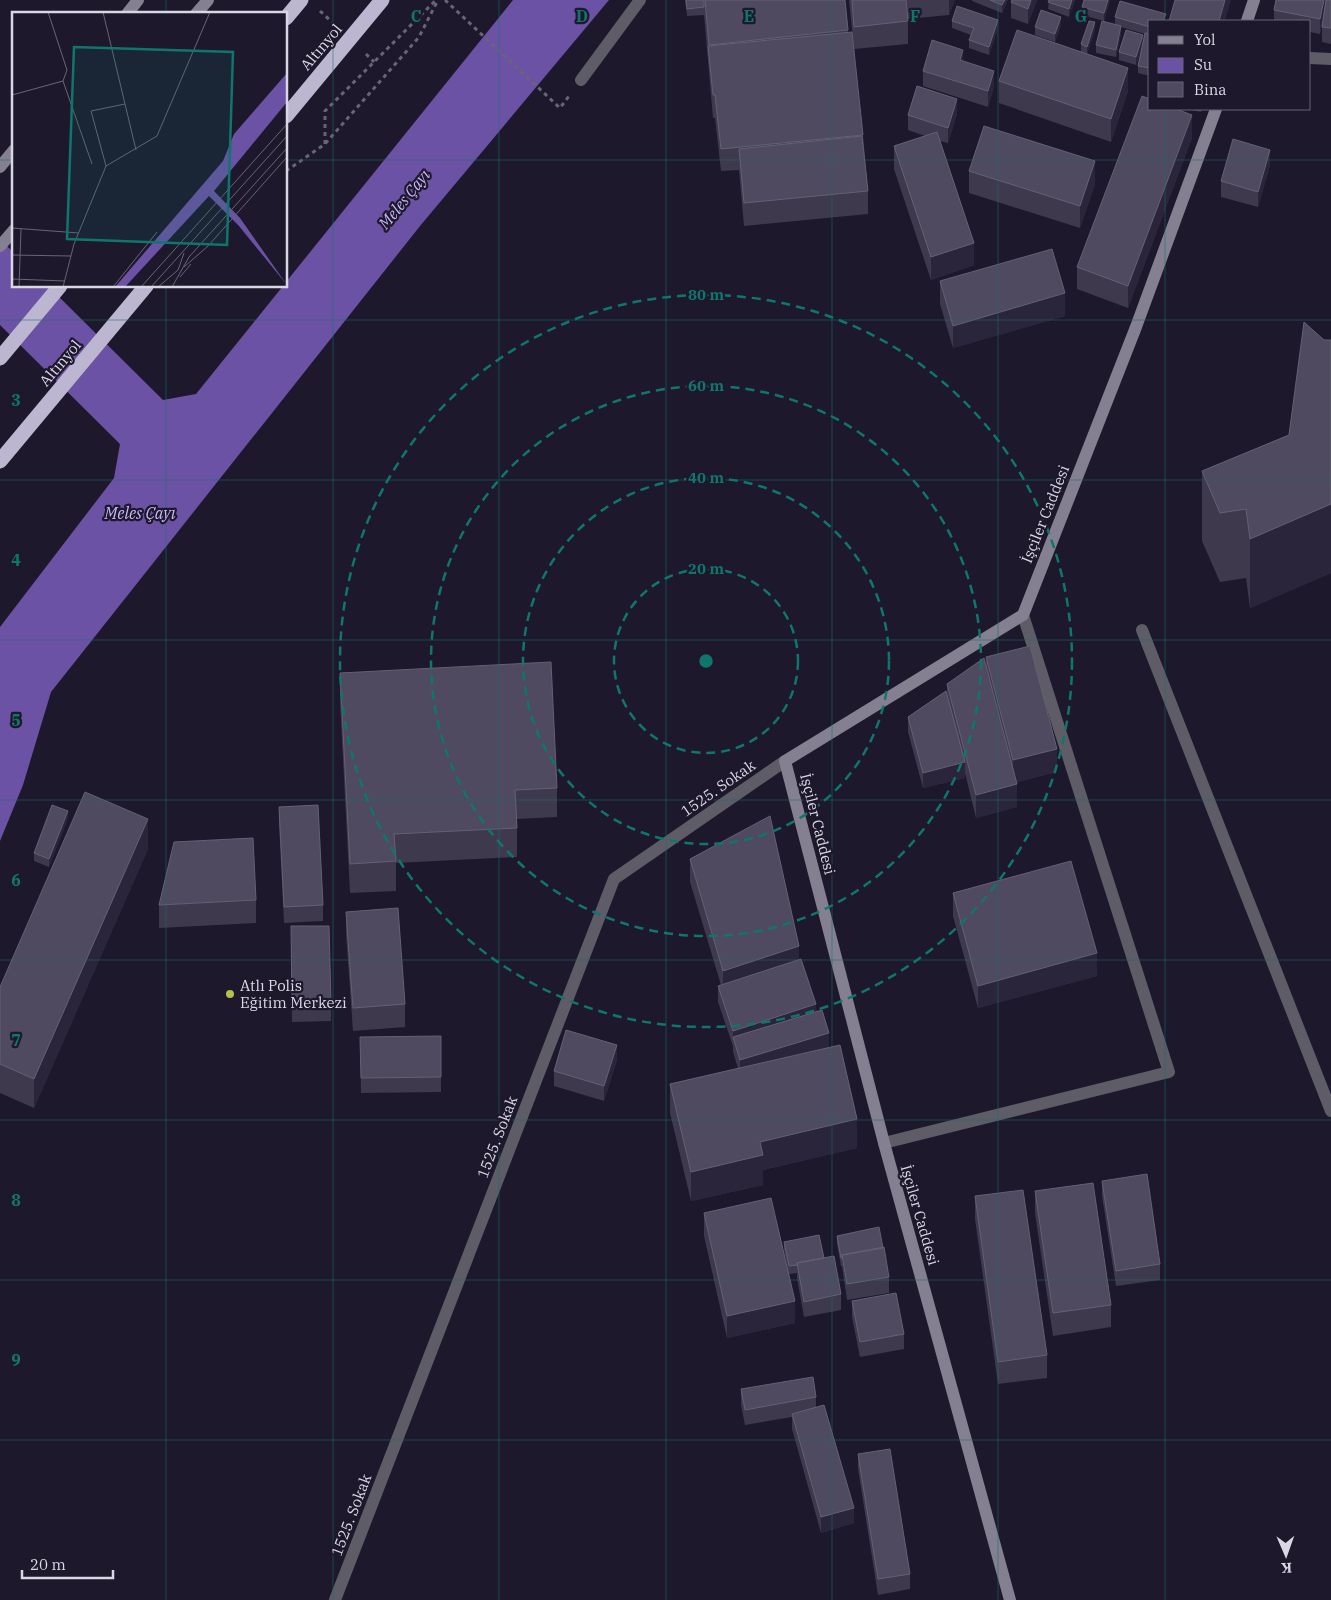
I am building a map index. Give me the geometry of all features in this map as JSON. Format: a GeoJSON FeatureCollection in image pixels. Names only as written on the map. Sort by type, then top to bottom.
{"type":"FeatureCollection","features":[{"type":"Feature","properties":{"kind":"highway"},"geometry":{"type":"LineString","coordinates":[[288,16],[301,0]]}},
{"type":"Feature","properties":{"kind":"highway","name":"Altınyol"},"geometry":{"type":"LineString","coordinates":[[288,114],[382,0]]}},
{"type":"Feature","properties":{"kind":"highway"},"geometry":{"type":"LineString","coordinates":[[0,358],[58,288]]}},
{"type":"Feature","properties":{"kind":"highway","name":"Altınyol"},"geometry":{"type":"LineString","coordinates":[[0,461],[144,288]]}},
{"type":"Feature","properties":{"kind":"street"},"geometry":{"type":"LineString","coordinates":[[129,12],[138,0]]}},
{"type":"Feature","properties":{"kind":"street"},"geometry":{"type":"LineString","coordinates":[[198,12],[208,0]]}},
{"type":"Feature","properties":{"kind":"street"},"geometry":{"type":"LineString","coordinates":[[581,80],[640,0]]}},
{"type":"Feature","properties":{"kind":"street"},"geometry":{"type":"LineString","coordinates":[[1247,20],[1254,0]]}},
{"type":"Feature","properties":{"kind":"street"},"geometry":{"type":"LineString","coordinates":[[1311,58],[1331,59]]}},
{"type":"Feature","properties":{"kind":"street","name":"İşçiler Caddesi"},"geometry":{"type":"LineString","coordinates":[[1010,1600],[884,1143],[785,761],[1023,614],[1136,327],[1216,110]]}},
{"type":"Feature","properties":{"kind":"street"},"geometry":{"type":"LineString","coordinates":[[0,167],[12,152]]}},
{"type":"Feature","properties":{"kind":"street"},"geometry":{"type":"LineString","coordinates":[[0,246],[12,232]]}},
{"type":"Feature","properties":{"kind":"street"},"geometry":{"type":"LineString","coordinates":[[884,1143],[1169,1072],[1023,614]]}},
{"type":"Feature","properties":{"kind":"street"},"geometry":{"type":"LineString","coordinates":[[1142,630],[1331,1111]]}},
{"type":"Feature","properties":{"kind":"street","name":"1525. Sokak"},"geometry":{"type":"LineString","coordinates":[[335,1600],[614,879],[785,761]]}},
{"type":"Feature","properties":{"kind":"path"},"geometry":{"type":"LineString","coordinates":[[325,144],[325,111],[437,0]]}},
{"type":"Feature","properties":{"kind":"path"},"geometry":{"type":"LineString","coordinates":[[288,169],[325,144],[419,37],[437,0]]}},
{"type":"Feature","properties":{"kind":"path"},"geometry":{"type":"LineString","coordinates":[[445,0],[560,108]]}},
{"type":"Feature","properties":{"kind":"water","name":"Meles Çayı"},"geometry":{"type":"Polygon","coordinates":[[[513,0],[609,0],[420,226],[51,692],[23,785],[0,841],[0,627],[114,478],[120,444],[0,325],[0,239],[12,251],[12,288],[50,288],[163,400],[196,394],[281,288],[288,288],[288,280],[513,0]]]}},
{"type":"Feature","properties":{"kind":"building"},"geometry":{"type":"Polygon","coordinates":[[[686,0],[704,0],[704,7],[687,9],[686,0]]]}},
{"type":"Feature","properties":{"kind":"building"},"geometry":{"type":"Polygon","coordinates":[[[705,0],[845,0],[848,30],[709,45],[705,0]]]}},
{"type":"Feature","properties":{"kind":"building"},"geometry":{"type":"Polygon","coordinates":[[[852,0],[906,0],[908,21],[854,27],[852,0]]]}},
{"type":"Feature","properties":{"kind":"building"},"geometry":{"type":"Polygon","coordinates":[[[990,0],[1005,0],[1002,5],[990,0]]]}},
{"type":"Feature","properties":{"kind":"building"},"geometry":{"type":"Polygon","coordinates":[[[1012,0],[1031,0],[1028,9],[1011,2],[1012,0]]]}},
{"type":"Feature","properties":{"kind":"building"},"geometry":{"type":"Polygon","coordinates":[[[1049,0],[1072,0],[1069,9],[1048,2],[1049,0]]]}},
{"type":"Feature","properties":{"kind":"building"},"geometry":{"type":"Polygon","coordinates":[[[1084,0],[1108,0],[1104,13],[1082,7],[1084,0]]]}},
{"type":"Feature","properties":{"kind":"building"},"geometry":{"type":"Polygon","coordinates":[[[1175,0],[1225,0],[1219,20],[1169,20],[1175,0]]]}},
{"type":"Feature","properties":{"kind":"building"},"geometry":{"type":"Polygon","coordinates":[[[1276,0],[1324,0],[1320,19],[1274,10],[1276,0]]]}},
{"type":"Feature","properties":{"kind":"building"},"geometry":{"type":"Polygon","coordinates":[[[1326,0],[1331,0],[1331,28],[1322,27],[1326,0]]]}},
{"type":"Feature","properties":{"kind":"building"},"geometry":{"type":"Polygon","coordinates":[[[1120,1],[1166,14],[1163,20],[1148,20],[1148,26],[1115,17],[1120,1]]]}},
{"type":"Feature","properties":{"kind":"building"},"geometry":{"type":"Polygon","coordinates":[[[957,6],[998,20],[989,47],[969,40],[974,28],[952,21],[957,6]]]}},
{"type":"Feature","properties":{"kind":"building"},"geometry":{"type":"Polygon","coordinates":[[[1041,10],[1061,17],[1055,34],[1035,27],[1041,10]]]}},
{"type":"Feature","properties":{"kind":"building"},"geometry":{"type":"Polygon","coordinates":[[[1089,21],[1095,22],[1087,47],[1081,44],[1089,21]]]}},
{"type":"Feature","properties":{"kind":"building"},"geometry":{"type":"Polygon","coordinates":[[[1102,21],[1121,26],[1116,50],[1096,45],[1102,21]]]}},
{"type":"Feature","properties":{"kind":"building"},"geometry":{"type":"Polygon","coordinates":[[[1017,30],[1128,68],[1111,119],[999,81],[1017,30]]]}},
{"type":"Feature","properties":{"kind":"building"},"geometry":{"type":"Polygon","coordinates":[[[1126,30],[1143,35],[1136,57],[1119,52],[1126,30]]]}},
{"type":"Feature","properties":{"kind":"building"},"geometry":{"type":"Polygon","coordinates":[[[852,32],[863,135],[721,149],[708,46],[852,32]]]}},
{"type":"Feature","properties":{"kind":"building"},"geometry":{"type":"Polygon","coordinates":[[[1145,33],[1148,34],[1148,68],[1138,66],[1145,33]]]}},
{"type":"Feature","properties":{"kind":"building"},"geometry":{"type":"Polygon","coordinates":[[[932,40],[963,50],[960,60],[994,71],[988,91],[923,71],[932,40]]]}},
{"type":"Feature","properties":{"kind":"building"},"geometry":{"type":"Polygon","coordinates":[[[917,86],[957,99],[948,128],[908,115],[917,86]]]}},
{"type":"Feature","properties":{"kind":"building"},"geometry":{"type":"Polygon","coordinates":[[[1142,96],[1148,98],[1148,110],[1179,110],[1192,115],[1128,286],[1077,267],[1142,96]]]}},
{"type":"Feature","properties":{"kind":"building"},"geometry":{"type":"Polygon","coordinates":[[[984,126],[1095,161],[1080,206],[969,171],[984,126]]]}},
{"type":"Feature","properties":{"kind":"building"},"geometry":{"type":"Polygon","coordinates":[[[937,132],[974,243],[931,257],[894,146],[937,132]]]}},
{"type":"Feature","properties":{"kind":"building"},"geometry":{"type":"Polygon","coordinates":[[[862,136],[868,191],[744,203],[739,149],[862,136]]]}},
{"type":"Feature","properties":{"kind":"building"},"geometry":{"type":"Polygon","coordinates":[[[1233,139],[1270,150],[1258,192],[1221,181],[1233,139]]]}},
{"type":"Feature","properties":{"kind":"building"},"geometry":{"type":"Polygon","coordinates":[[[1052,249],[1065,293],[953,326],[940,281],[1052,249]]]}},
{"type":"Feature","properties":{"kind":"building"},"geometry":{"type":"Polygon","coordinates":[[[1304,322],[1324,340],[1331,340],[1331,504],[1250,539],[1246,509],[1220,513],[1202,471],[1289,435],[1304,322]]]}},
{"type":"Feature","properties":{"kind":"building"},"geometry":{"type":"Polygon","coordinates":[[[1030,646],[1057,749],[1013,760],[986,657],[1030,646]]]}},
{"type":"Feature","properties":{"kind":"building"},"geometry":{"type":"Polygon","coordinates":[[[984,658],[1017,784],[976,795],[947,684],[984,658]]]}},
{"type":"Feature","properties":{"kind":"building"},"geometry":{"type":"Polygon","coordinates":[[[551,662],[557,788],[515,790],[517,828],[394,834],[396,861],[350,864],[340,673],[551,662]]]}},
{"type":"Feature","properties":{"kind":"building"},"geometry":{"type":"Polygon","coordinates":[[[946,691],[965,762],[923,773],[908,717],[946,691]]]}},
{"type":"Feature","properties":{"kind":"building"},"geometry":{"type":"Polygon","coordinates":[[[85,792],[148,819],[34,1079],[0,1064],[0,987],[85,792]]]}},
{"type":"Feature","properties":{"kind":"building"},"geometry":{"type":"Polygon","coordinates":[[[52,805],[68,811],[49,859],[34,853],[52,805]]]}},
{"type":"Feature","properties":{"kind":"building"},"geometry":{"type":"Polygon","coordinates":[[[318,805],[323,905],[284,907],[279,807],[318,805]]]}},
{"type":"Feature","properties":{"kind":"building"},"geometry":{"type":"Polygon","coordinates":[[[770,816],[799,946],[723,971],[690,859],[770,816]]]}},
{"type":"Feature","properties":{"kind":"building"},"geometry":{"type":"Polygon","coordinates":[[[253,838],[256,900],[159,905],[174,842],[253,838]]]}},
{"type":"Feature","properties":{"kind":"building"},"geometry":{"type":"Polygon","coordinates":[[[1071,861],[1097,953],[978,986],[953,893],[1071,861]]]}},
{"type":"Feature","properties":{"kind":"building"},"geometry":{"type":"Polygon","coordinates":[[[398,908],[405,1004],[353,1008],[346,912],[398,908]]]}},
{"type":"Feature","properties":{"kind":"building"},"geometry":{"type":"Polygon","coordinates":[[[291,926],[329,926],[331,1005],[292,1006],[291,926]]]}},
{"type":"Feature","properties":{"kind":"building"},"geometry":{"type":"Polygon","coordinates":[[[801,959],[816,1004],[733,1031],[718,986],[801,959]]]}},
{"type":"Feature","properties":{"kind":"building"},"geometry":{"type":"Polygon","coordinates":[[[822,1010],[829,1033],[740,1060],[733,1037],[822,1010]]]}},
{"type":"Feature","properties":{"kind":"building"},"geometry":{"type":"Polygon","coordinates":[[[566,1030],[617,1045],[604,1086],[554,1071],[566,1030]]]}},
{"type":"Feature","properties":{"kind":"building"},"geometry":{"type":"Polygon","coordinates":[[[441,1036],[441,1077],[361,1078],[360,1037],[441,1036]]]}},
{"type":"Feature","properties":{"kind":"building"},"geometry":{"type":"Polygon","coordinates":[[[840,1045],[857,1119],[760,1142],[763,1155],[691,1172],[670,1084],[840,1045]]]}},
{"type":"Feature","properties":{"kind":"building"},"geometry":{"type":"Polygon","coordinates":[[[1147,1174],[1160,1264],[1116,1271],[1102,1181],[1147,1174]]]}},
{"type":"Feature","properties":{"kind":"building"},"geometry":{"type":"Polygon","coordinates":[[[1093,1183],[1111,1305],[1053,1313],[1035,1191],[1093,1183]]]}},
{"type":"Feature","properties":{"kind":"building"},"geometry":{"type":"Polygon","coordinates":[[[1023,1190],[1047,1355],[998,1362],[975,1196],[1023,1190]]]}},
{"type":"Feature","properties":{"kind":"building"},"geometry":{"type":"Polygon","coordinates":[[[771,1198],[795,1301],[727,1316],[704,1213],[771,1198]]]}},
{"type":"Feature","properties":{"kind":"building"},"geometry":{"type":"Polygon","coordinates":[[[879,1227],[883,1248],[842,1255],[841,1258],[837,1236],[879,1227]]]}},
{"type":"Feature","properties":{"kind":"building"},"geometry":{"type":"Polygon","coordinates":[[[819,1235],[824,1258],[789,1266],[784,1242],[819,1235]]]}},
{"type":"Feature","properties":{"kind":"building"},"geometry":{"type":"Polygon","coordinates":[[[884,1247],[889,1277],[847,1284],[842,1255],[884,1247]]]}},
{"type":"Feature","properties":{"kind":"building"},"geometry":{"type":"Polygon","coordinates":[[[834,1256],[841,1294],[804,1302],[797,1263],[834,1256]]]}},
{"type":"Feature","properties":{"kind":"building"},"geometry":{"type":"Polygon","coordinates":[[[896,1293],[904,1334],[860,1342],[852,1301],[896,1293]]]}},
{"type":"Feature","properties":{"kind":"building"},"geometry":{"type":"Polygon","coordinates":[[[813,1377],[816,1397],[745,1410],[741,1389],[813,1377]]]}},
{"type":"Feature","properties":{"kind":"building"},"geometry":{"type":"Polygon","coordinates":[[[824,1405],[854,1508],[821,1517],[792,1414],[824,1405]]]}},
{"type":"Feature","properties":{"kind":"building"},"geometry":{"type":"Polygon","coordinates":[[[890,1449],[910,1574],[878,1579],[858,1454],[890,1449]]]}},
{"type":"Feature","properties":{"kind":"place","name":"Atlı Polis Eğitim Merkezi"},"geometry":{"type":"Point","coordinates":[230,994]}}]}
